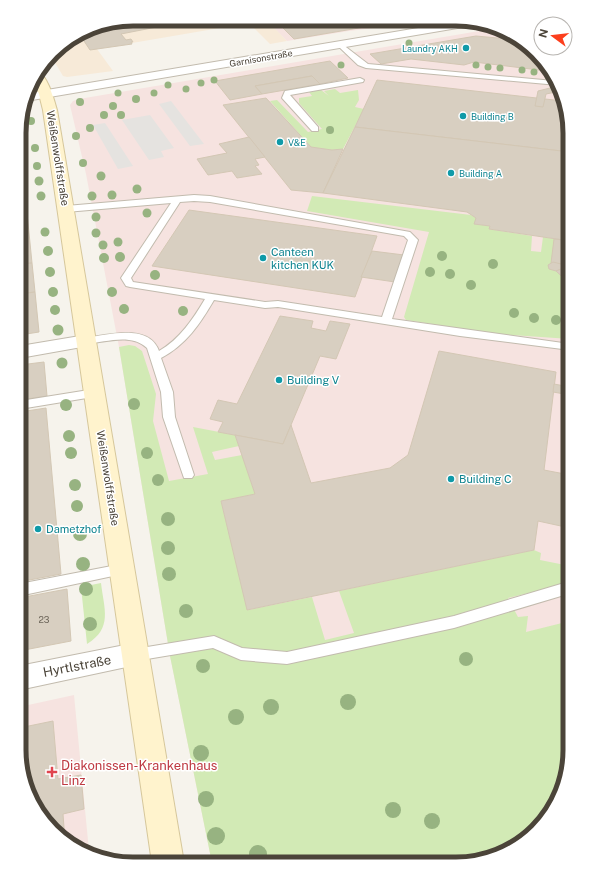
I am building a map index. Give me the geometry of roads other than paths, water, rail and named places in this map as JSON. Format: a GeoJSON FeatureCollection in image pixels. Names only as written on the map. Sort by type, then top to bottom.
{"type":"FeatureCollection","features":[{"type":"Feature","properties":{"kind":"street","name":"Garnisonstraße"},"geometry":{"type":"LineString","coordinates":[[33,96],[451,26]]}},
{"type":"Feature","properties":{"kind":"street","name":"Weißenwolffstraße"},"geometry":{"type":"LineString","coordinates":[[39,81],[46,94],[50,110],[167,857]]}},
{"type":"Feature","properties":{"kind":"street"},"geometry":{"type":"LineString","coordinates":[[26,351],[86,341]]}},
{"type":"Feature","properties":{"kind":"street","name":"Hyrtlstraße"},"geometry":{"type":"LineString","coordinates":[[26,677],[135,655]]}},
{"type":"Feature","properties":{"kind":"lane"},"geometry":{"type":"LineString","coordinates":[[340,44],[366,66],[550,82]]}},
{"type":"Feature","properties":{"kind":"lane"},"geometry":{"type":"LineString","coordinates":[[316,129],[286,98],[288,92],[358,83],[366,66]]}},
{"type":"Feature","properties":{"kind":"lane"},"geometry":{"type":"LineString","coordinates":[[66,209],[178,198],[210,199],[407,234],[413,240],[386,320]]}},
{"type":"Feature","properties":{"kind":"lane"},"geometry":{"type":"LineString","coordinates":[[178,198],[126,278],[130,284],[265,305],[278,304],[386,320],[511,341],[563,346]]}},
{"type":"Feature","properties":{"kind":"lane"},"geometry":{"type":"LineString","coordinates":[[155,357],[169,350],[183,339],[197,321],[211,296]]}},
{"type":"Feature","properties":{"kind":"lane"},"geometry":{"type":"LineString","coordinates":[[86,341],[128,336],[147,340],[152,347],[167,392],[169,417],[188,475]]}},
{"type":"Feature","properties":{"kind":"lane"},"geometry":{"type":"LineString","coordinates":[[26,404],[95,393]]}},
{"type":"Feature","properties":{"kind":"lane"},"geometry":{"type":"LineString","coordinates":[[26,589],[122,569]]}},
{"type":"Feature","properties":{"kind":"lane"},"geometry":{"type":"LineString","coordinates":[[135,655],[214,642],[241,654],[287,658],[454,622],[563,590]]}},
{"type":"Feature","properties":{"kind":"place","name":"Laundry AKH"},"geometry":{"type":"Point","coordinates":[466,48]}},
{"type":"Feature","properties":{"kind":"place","name":"Building B"},"geometry":{"type":"Point","coordinates":[463,116]}},
{"type":"Feature","properties":{"kind":"place","name":"V&E"},"geometry":{"type":"Point","coordinates":[280,142]}},
{"type":"Feature","properties":{"kind":"place","name":"Building A"},"geometry":{"type":"Point","coordinates":[451,173]}},
{"type":"Feature","properties":{"kind":"place","name":"Canteen kitchen KUK"},"geometry":{"type":"Point","coordinates":[263,258]}},
{"type":"Feature","properties":{"kind":"place","name":"Building V"},"geometry":{"type":"Point","coordinates":[279,380]}},
{"type":"Feature","properties":{"kind":"place","name":"Building C"},"geometry":{"type":"Point","coordinates":[451,479]}},
{"type":"Feature","properties":{"kind":"place","name":"Dametzhof"},"geometry":{"type":"Point","coordinates":[38,529]}},
{"type":"Feature","properties":{"kind":"place","name":"Diakonissen-Krankenhaus Linz"},"geometry":{"type":"Point","coordinates":[52,772]}}]}
